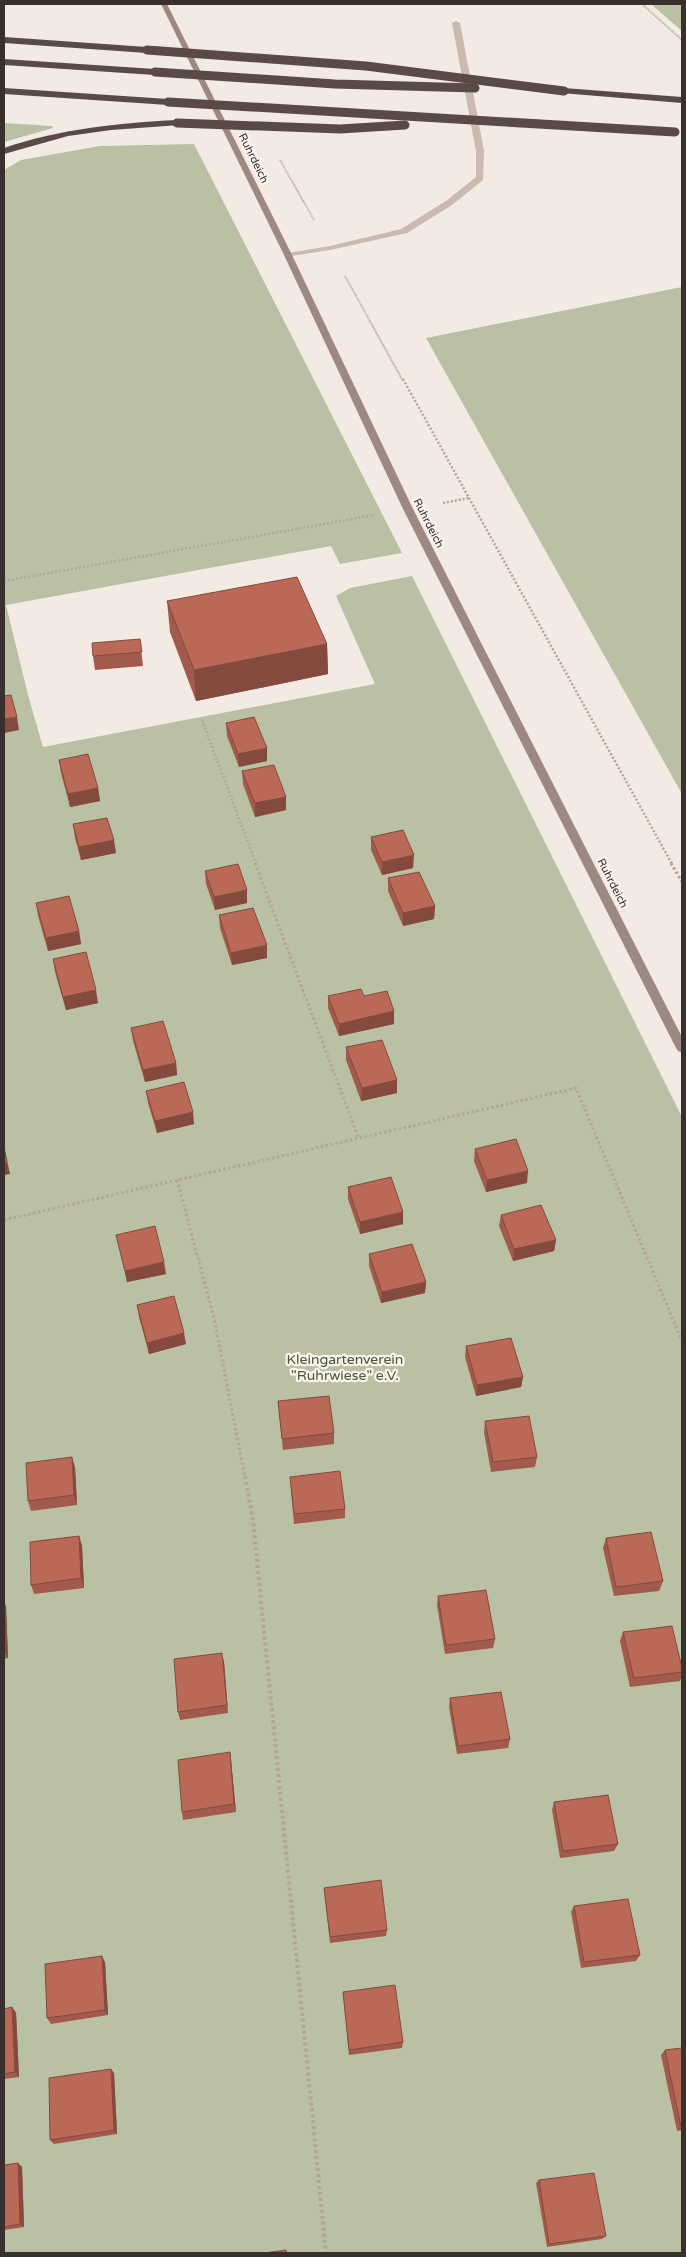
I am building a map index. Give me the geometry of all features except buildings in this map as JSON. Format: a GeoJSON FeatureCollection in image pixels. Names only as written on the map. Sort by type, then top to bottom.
{"type":"FeatureCollection","features":[{"type":"Feature","properties":{"kind":"highway"},"geometry":{"type":"LineString","coordinates":[[4,34],[32,42]]}},
{"type":"Feature","properties":{"kind":"highway"},"geometry":{"type":"LineString","coordinates":[[4,40],[366,66],[564,91]]}},
{"type":"Feature","properties":{"kind":"highway"},"geometry":{"type":"LineString","coordinates":[[4,62],[335,84],[564,91],[682,100]]}},
{"type":"Feature","properties":{"kind":"highway"},"geometry":{"type":"LineString","coordinates":[[4,92],[682,132]]}},
{"type":"Feature","properties":{"kind":"highway"},"geometry":{"type":"LineString","coordinates":[[4,151],[56,135],[100,128],[177,123],[340,129],[469,120]]}},
{"type":"Feature","properties":{"kind":"main road","name":"Ruhrdeich"},"geometry":{"type":"LineString","coordinates":[[164,4],[288,255],[408,509],[682,1048]]}},
{"type":"Feature","properties":{"kind":"lane"},"geometry":{"type":"LineString","coordinates":[[288,255],[330,248],[404,231],[450,203],[480,178],[480,151],[456,23]]}},
{"type":"Feature","properties":{"kind":"path"},"geometry":{"type":"LineString","coordinates":[[642,4],[682,40]]}},
{"type":"Feature","properties":{"kind":"path"},"geometry":{"type":"LineString","coordinates":[[280,160],[682,882]]}},
{"type":"Feature","properties":{"kind":"path"},"geometry":{"type":"LineString","coordinates":[[4,581],[469,498]]}},
{"type":"Feature","properties":{"kind":"path"},"geometry":{"type":"LineString","coordinates":[[202,720],[359,1139]]}},
{"type":"Feature","properties":{"kind":"path"},"geometry":{"type":"LineString","coordinates":[[4,1220],[576,1088],[682,1341]]}},
{"type":"Feature","properties":{"kind":"path"},"geometry":{"type":"LineString","coordinates":[[177,1180],[214,1318],[253,1520],[326,2253]]}},
{"type":"Feature","properties":{"kind":"green space"},"geometry":{"type":"Polygon","coordinates":[[[651,4],[682,4],[682,31],[651,4]]]}},
{"type":"Feature","properties":{"kind":"green space"},"geometry":{"type":"Polygon","coordinates":[[[4,123],[52,126],[53,128],[4,142],[4,123]]]}},
{"type":"Feature","properties":{"kind":"green space","name":"Kleingartenverein \"Ruhrwiese\" e.V."},"geometry":{"type":"Polygon","coordinates":[[[194,144],[402,553],[340,564],[331,546],[6,605],[43,747],[375,684],[336,596],[350,588],[412,576],[682,1117],[682,2253],[4,2253],[4,170],[21,160],[100,146],[194,144]]]}},
{"type":"Feature","properties":{"kind":"green space"},"geometry":{"type":"Polygon","coordinates":[[[682,287],[682,794],[426,338],[682,287]]]}}]}
